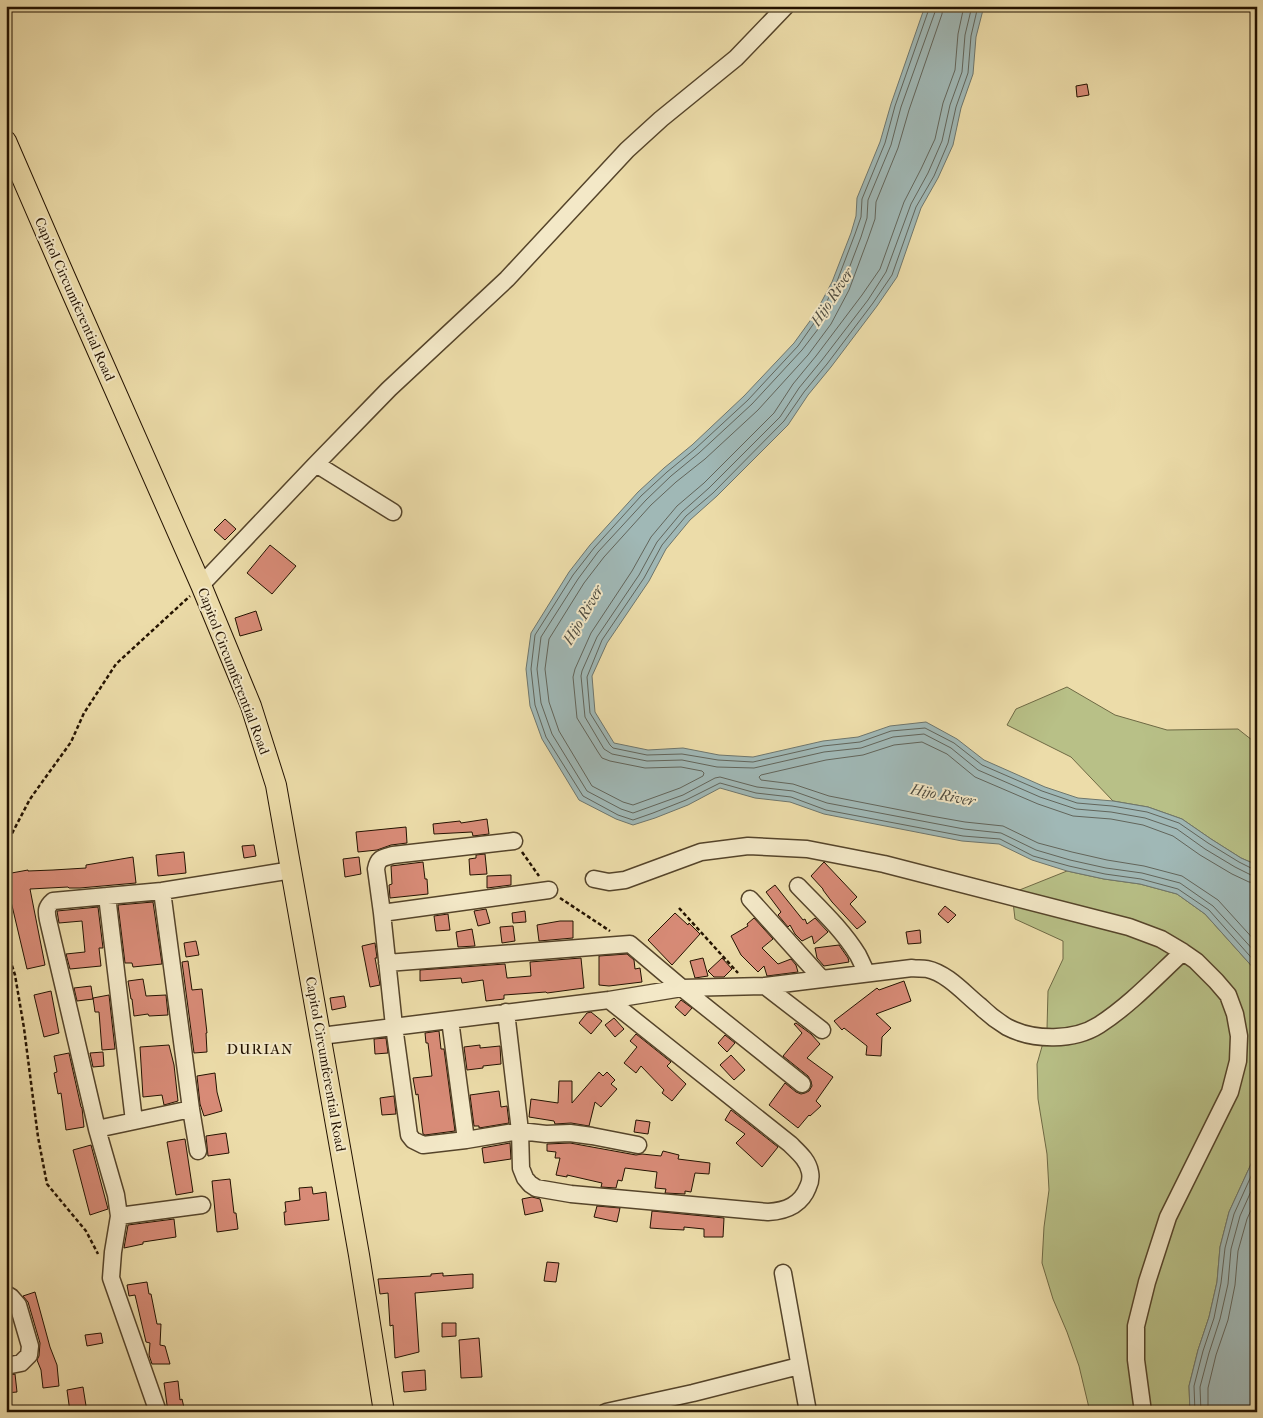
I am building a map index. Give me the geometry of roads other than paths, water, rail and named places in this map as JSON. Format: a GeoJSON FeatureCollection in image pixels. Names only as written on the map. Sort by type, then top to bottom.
{"type":"FeatureCollection","features":[{"type":"Feature","properties":{"kind":"main road","name":"Capitol Circumferential Road"},"geometry":{"type":"LineString","coordinates":[[6,141],[202,585],[251,706],[264,744],[276,785],[292,870],[359,1255],[384,1412]]}},
{"type":"Feature","properties":{"kind":"street"},"geometry":{"type":"LineString","coordinates":[[202,585],[390,389],[507,279],[627,150],[736,58],[786,6]]}},
{"type":"Feature","properties":{"kind":"street"},"geometry":{"type":"LineString","coordinates":[[316,464],[393,512]]}},
{"type":"Feature","properties":{"kind":"street"},"geometry":{"type":"LineString","coordinates":[[514,841],[382,858],[377,862],[376,869],[394,1026],[410,1135],[413,1140],[423,1145],[520,1131],[546,1134],[570,1133],[638,1145]]}},
{"type":"Feature","properties":{"kind":"street"},"geometry":{"type":"LineString","coordinates":[[594,880],[609,882],[625,880],[701,852],[748,846],[807,850],[884,864],[1129,927],[1161,939],[1196,961],[1228,995],[1235,1014],[1239,1036],[1238,1061],[1230,1092],[1168,1217],[1147,1282],[1136,1326],[1136,1360],[1142,1412]]}},
{"type":"Feature","properties":{"kind":"street"},"geometry":{"type":"LineString","coordinates":[[158,1412],[111,1278],[112,1252],[119,1216],[116,1195],[97,1129],[46,913],[47,907],[54,901],[162,891],[292,870]]}},
{"type":"Feature","properties":{"kind":"street"},"geometry":{"type":"LineString","coordinates":[[798,886],[828,917],[848,942],[858,956],[866,974]]}},
{"type":"Feature","properties":{"kind":"street"},"geometry":{"type":"LineString","coordinates":[[382,913],[549,890]]}},
{"type":"Feature","properties":{"kind":"street"},"geometry":{"type":"LineString","coordinates":[[162,891],[198,1151]]}},
{"type":"Feature","properties":{"kind":"street"},"geometry":{"type":"LineString","coordinates":[[107,896],[134,1121]]}},
{"type":"Feature","properties":{"kind":"street"},"geometry":{"type":"LineString","coordinates":[[750,899],[822,979]]}},
{"type":"Feature","properties":{"kind":"street"},"geometry":{"type":"LineString","coordinates":[[387,963],[630,944],[802,1084]]}},
{"type":"Feature","properties":{"kind":"street"},"geometry":{"type":"LineString","coordinates":[[321,1036],[609,1000],[682,988],[757,985],[912,968],[927,969],[939,974],[994,1019],[1009,1028],[1027,1034],[1051,1038],[1075,1035],[1098,1026],[1139,994],[1183,952]]}},
{"type":"Feature","properties":{"kind":"street"},"geometry":{"type":"LineString","coordinates":[[757,985],[822,1030]]}},
{"type":"Feature","properties":{"kind":"street"},"geometry":{"type":"LineString","coordinates":[[506,1012],[520,1131],[521,1168],[525,1178],[536,1188],[571,1194],[768,1212],[781,1211],[792,1207],[805,1196],[810,1184],[811,1174],[806,1162],[790,1144],[609,1000]]}},
{"type":"Feature","properties":{"kind":"street"},"geometry":{"type":"LineString","coordinates":[[450,1020],[466,1140]]}},
{"type":"Feature","properties":{"kind":"street"},"geometry":{"type":"LineString","coordinates":[[97,1129],[191,1109]]}},
{"type":"Feature","properties":{"kind":"street"},"geometry":{"type":"LineString","coordinates":[[119,1216],[202,1205]]}},
{"type":"Feature","properties":{"kind":"street"},"geometry":{"type":"LineString","coordinates":[[783,1273],[808,1412]]}},
{"type":"Feature","properties":{"kind":"street"},"geometry":{"type":"LineString","coordinates":[[6,1294],[18,1306],[30,1346],[29,1355],[21,1363],[6,1366]]}},
{"type":"Feature","properties":{"kind":"street"},"geometry":{"type":"LineString","coordinates":[[606,1412],[693,1393],[799,1366]]}},
{"type":"Feature","properties":{"kind":"water","name":"Hijo River"},"geometry":{"type":"Polygon","coordinates":[[[925,6],[984,6],[976,37],[973,74],[961,108],[953,145],[938,178],[921,208],[897,277],[831,367],[808,395],[788,425],[717,496],[690,520],[666,549],[649,581],[607,643],[592,676],[595,712],[614,743],[648,750],[683,748],[719,755],[753,757],[823,741],[858,737],[890,726],[926,722],[957,739],[984,760],[1045,787],[1078,798],[1148,807],[1182,819],[1241,858],[1257,865],[1257,972],[1205,914],[1177,894],[1140,884],[1067,871],[1032,860],[999,844],[962,841],[824,814],[790,802],[755,798],[720,788],[688,805],[633,825],[616,819],[579,800],[542,739],[530,706],[526,669],[531,633],[569,572],[590,545],[638,492],[744,396],[794,343],[815,314],[832,282],[851,233],[856,216],[857,198],[880,142],[925,6]]]}},
{"type":"Feature","properties":{"kind":"water"},"geometry":{"type":"Polygon","coordinates":[[[1257,1151],[1257,1412],[1190,1412],[1189,1386],[1217,1282],[1220,1247],[1229,1212],[1257,1151]]]}},
{"type":"Feature","properties":{"kind":"district","name":"DURIAN"},"geometry":{"type":"Point","coordinates":[260,1049]}}]}
